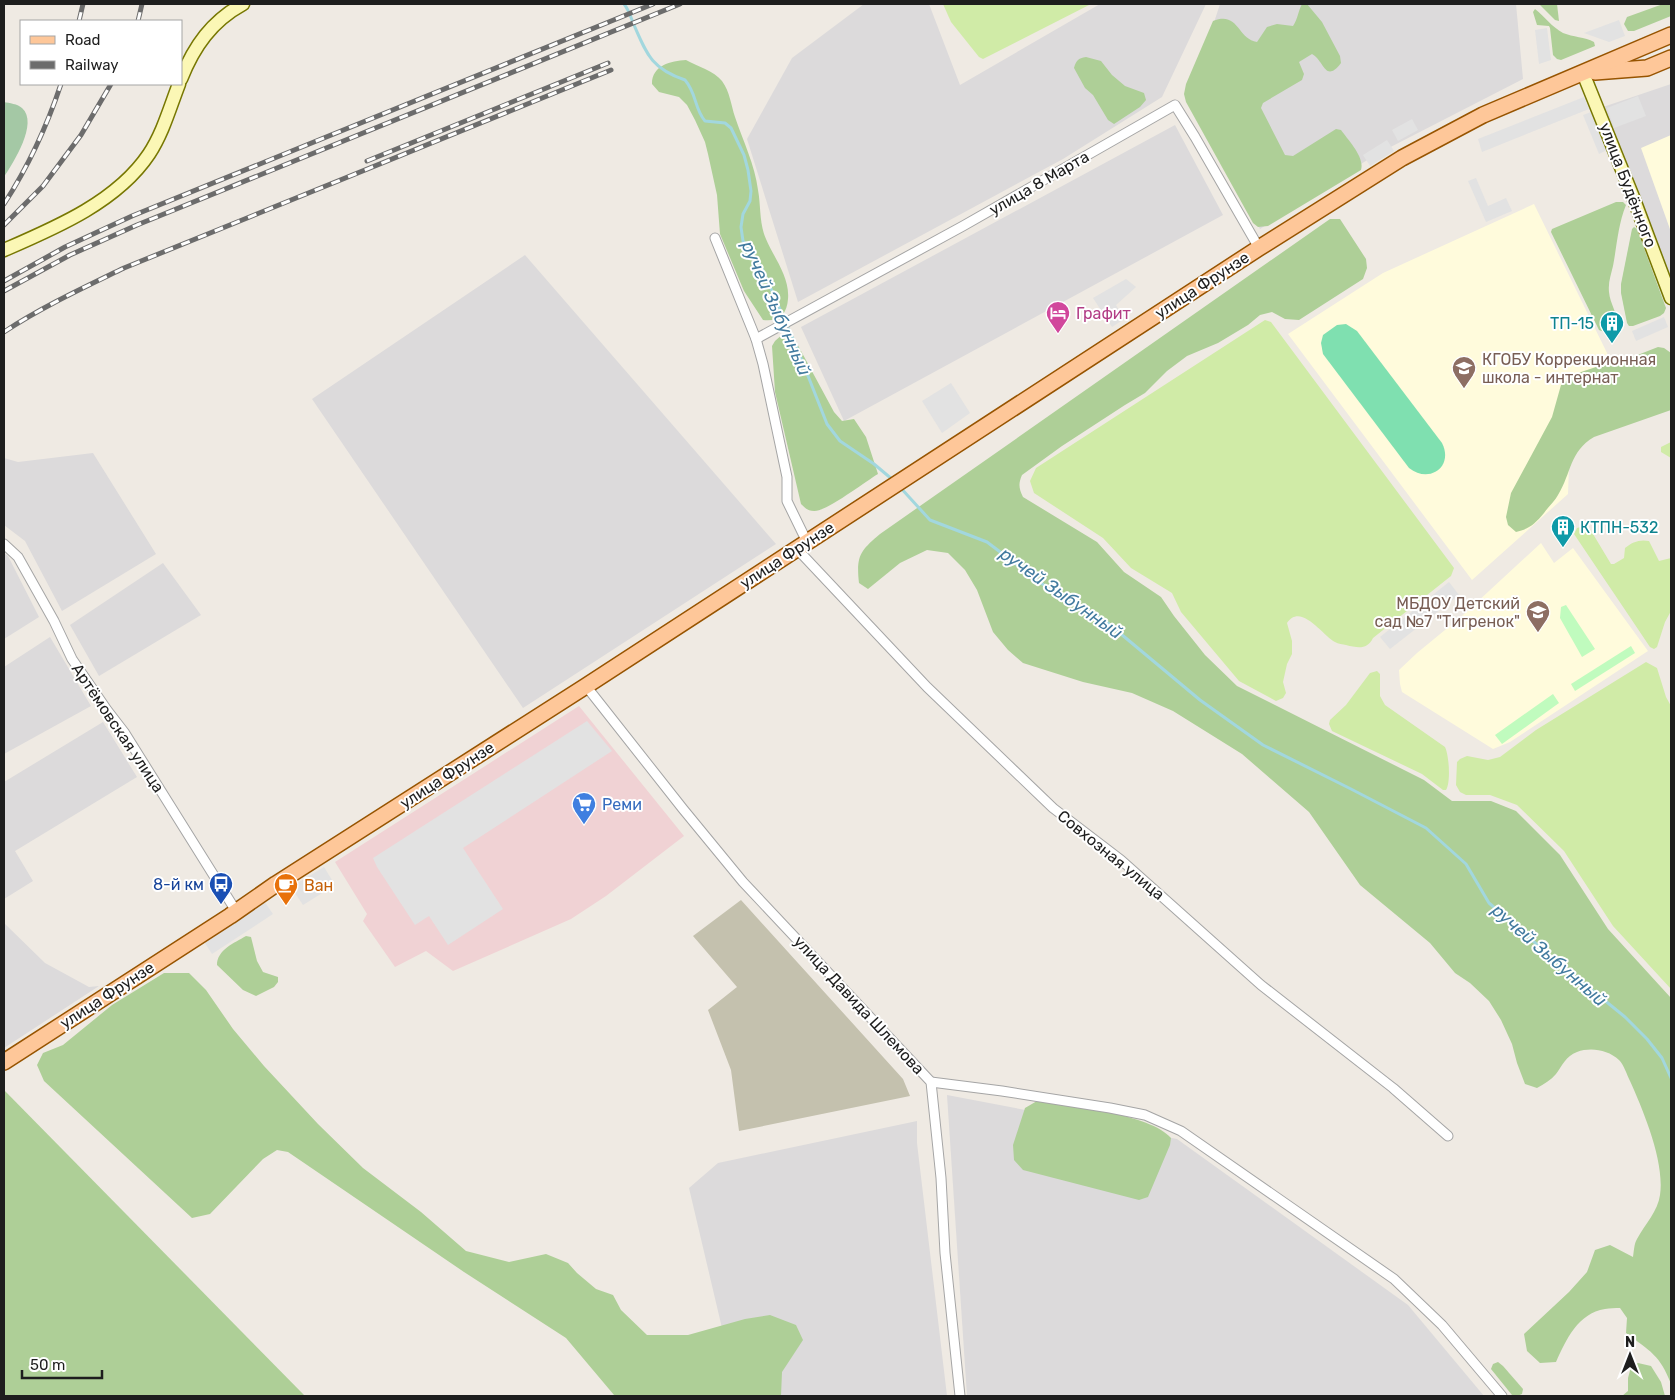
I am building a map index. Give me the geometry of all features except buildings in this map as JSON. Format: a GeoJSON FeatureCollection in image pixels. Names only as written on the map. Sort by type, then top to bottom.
{"type":"FeatureCollection","features":[{"type":"Feature","properties":{"kind":"main road"},"geometry":{"type":"LineString","coordinates":[[182,76],[189,58],[200,40],[216,22],[243,4]]}},
{"type":"Feature","properties":{"kind":"main road","name":"улица Фрунзе"},"geometry":{"type":"LineString","coordinates":[[4,1062],[1259,248],[1402,158],[1483,115],[1671,34]]}},
{"type":"Feature","properties":{"kind":"main road","name":"улица Фрунзе"},"geometry":{"type":"LineString","coordinates":[[1583,73],[1647,68],[1671,58]]}},
{"type":"Feature","properties":{"kind":"main road","name":"улица Будённого"},"geometry":{"type":"LineString","coordinates":[[1583,73],[1634,198],[1671,298]]}},
{"type":"Feature","properties":{"kind":"main road"},"geometry":{"type":"LineString","coordinates":[[4,250],[90,208],[120,187],[149,154],[166,120],[179,85]]}},
{"type":"Feature","properties":{"kind":"street","name":"улица 8 Марта"},"geometry":{"type":"LineString","coordinates":[[756,339],[964,226],[1175,105],[1259,248]]}},
{"type":"Feature","properties":{"kind":"street"},"geometry":{"type":"LineString","coordinates":[[715,238],[756,339],[787,477],[787,501],[802,546]]}},
{"type":"Feature","properties":{"kind":"street","name":"Артёмовская улица"},"geometry":{"type":"LineString","coordinates":[[4,544],[18,557],[54,621],[72,659],[124,732],[236,912]]}},
{"type":"Feature","properties":{"kind":"street","name":"Совхозная улица"},"geometry":{"type":"LineString","coordinates":[[802,546],[927,687],[1053,808],[1121,860],[1261,984],[1393,1088],[1448,1136]]}},
{"type":"Feature","properties":{"kind":"street","name":"улица Давида Шлемова"},"geometry":{"type":"LineString","coordinates":[[586,686],[743,882],[931,1082],[941,1178],[945,1252],[960,1396]]}},
{"type":"Feature","properties":{"kind":"street"},"geometry":{"type":"LineString","coordinates":[[931,1082],[1002,1090],[1110,1108],[1145,1115],[1181,1131],[1394,1279],[1442,1326],[1502,1396]]}},
{"type":"Feature","properties":{"kind":"shaded area"},"geometry":{"type":"Polygon","coordinates":[[[864,4],[929,4],[960,85],[1100,4],[1206,4],[1162,97],[1063,159],[798,302],[747,139],[792,58],[864,4]]]}},
{"type":"Feature","properties":{"kind":"shaded area"},"geometry":{"type":"Polygon","coordinates":[[[1220,4],[1516,4],[1523,79],[1375,155],[1260,229],[1188,102],[1220,4]]]}},
{"type":"Feature","properties":{"kind":"shaded area"},"geometry":{"type":"Polygon","coordinates":[[[1619,20],[1625,36],[1609,42],[1584,33],[1619,20]]]}},
{"type":"Feature","properties":{"kind":"shaded area"},"geometry":{"type":"Polygon","coordinates":[[[1547,28],[1551,60],[1539,64],[1535,30],[1547,28]]]}},
{"type":"Feature","properties":{"kind":"shaded area"},"geometry":{"type":"Polygon","coordinates":[[[1671,84],[1671,282],[1603,107],[1671,84]]]}},
{"type":"Feature","properties":{"kind":"shaded area"},"geometry":{"type":"Polygon","coordinates":[[[1638,96],[1646,116],[1614,128],[1607,108],[1638,96]]]}},
{"type":"Feature","properties":{"kind":"shaded area"},"geometry":{"type":"Polygon","coordinates":[[[1584,97],[1589,109],[1482,152],[1478,139],[1584,97]]]}},
{"type":"Feature","properties":{"kind":"shaded area"},"geometry":{"type":"Polygon","coordinates":[[[1591,112],[1607,150],[1599,154],[1583,115],[1591,112]]]}},
{"type":"Feature","properties":{"kind":"shaded area"},"geometry":{"type":"Polygon","coordinates":[[[1412,119],[1418,130],[1398,141],[1392,130],[1412,119]]]}},
{"type":"Feature","properties":{"kind":"shaded area"},"geometry":{"type":"Polygon","coordinates":[[[1175,125],[1223,215],[844,421],[801,327],[1175,125]]]}},
{"type":"Feature","properties":{"kind":"shaded area"},"geometry":{"type":"Polygon","coordinates":[[[1671,135],[1671,232],[1641,148],[1671,135]]]}},
{"type":"Feature","properties":{"kind":"shaded area"},"geometry":{"type":"Polygon","coordinates":[[[1387,140],[1394,151],[1370,166],[1363,155],[1387,140]]]}},
{"type":"Feature","properties":{"kind":"shaded area"},"geometry":{"type":"Polygon","coordinates":[[[1476,178],[1488,206],[1506,198],[1512,211],[1486,222],[1468,181],[1476,178]]]}},
{"type":"Feature","properties":{"kind":"shaded area","name":"КГОБУ Коррекционная школа - интернат"},"geometry":{"type":"Polygon","coordinates":[[[1534,204],[1608,355],[1620,375],[1571,407],[1568,494],[1472,580],[1288,334],[1383,273],[1534,204]]]}},
{"type":"Feature","properties":{"kind":"shaded area"},"geometry":{"type":"Polygon","coordinates":[[[525,255],[776,544],[523,708],[312,399],[525,255]]]}},
{"type":"Feature","properties":{"kind":"shaded area"},"geometry":{"type":"Polygon","coordinates":[[[1126,279],[1136,287],[1116,305],[1124,319],[1112,327],[1093,298],[1126,279]]]}},
{"type":"Feature","properties":{"kind":"shaded area"},"geometry":{"type":"Polygon","coordinates":[[[1664,317],[1668,327],[1636,341],[1632,331],[1664,317]]]}},
{"type":"Feature","properties":{"kind":"shaded area"},"geometry":{"type":"Polygon","coordinates":[[[951,383],[970,413],[942,433],[922,401],[951,383]]]}},
{"type":"Feature","properties":{"kind":"shaded area"},"geometry":{"type":"Polygon","coordinates":[[[93,453],[156,554],[62,611],[25,541],[4,525],[4,458],[18,462],[93,453]]]}},
{"type":"Feature","properties":{"kind":"shaded area","name":"МБДОУ Детский сад №7 \"Тигренок\""},"geometry":{"type":"Polygon","coordinates":[[[1541,543],[1554,563],[1573,548],[1648,651],[1510,742],[1493,749],[1402,692],[1399,670],[1462,616],[1541,543]]]}},
{"type":"Feature","properties":{"kind":"shaded area"},"geometry":{"type":"Polygon","coordinates":[[[4,553],[8,556],[39,617],[4,639],[4,553]]]}},
{"type":"Feature","properties":{"kind":"shaded area"},"geometry":{"type":"Polygon","coordinates":[[[163,563],[201,615],[99,676],[70,625],[163,563]]]}},
{"type":"Feature","properties":{"kind":"shaded area"},"geometry":{"type":"Polygon","coordinates":[[[1449,582],[1459,595],[1390,649],[1380,637],[1449,582]]]}},
{"type":"Feature","properties":{"kind":"shaded area"},"geometry":{"type":"Polygon","coordinates":[[[50,637],[91,706],[4,754],[4,667],[50,637]]]}},
{"type":"Feature","properties":{"kind":"shaded area"},"geometry":{"type":"Polygon","coordinates":[[[579,706],[684,836],[606,896],[571,919],[453,971],[426,951],[395,967],[363,921],[367,914],[335,862],[579,706]]]}},
{"type":"Feature","properties":{"kind":"shaded area"},"geometry":{"type":"Polygon","coordinates":[[[587,721],[612,751],[463,848],[503,909],[448,945],[429,916],[415,925],[373,858],[587,721]]]}},
{"type":"Feature","properties":{"kind":"shaded area"},"geometry":{"type":"Polygon","coordinates":[[[103,722],[137,777],[15,851],[33,881],[4,899],[4,782],[103,722]]]}},
{"type":"Feature","properties":{"kind":"shaded area"},"geometry":{"type":"Polygon","coordinates":[[[324,867],[335,885],[303,905],[291,887],[324,867]]]}},
{"type":"Feature","properties":{"kind":"shaded area"},"geometry":{"type":"Polygon","coordinates":[[[741,900],[903,1079],[910,1096],[739,1131],[731,1070],[708,1010],[737,987],[693,936],[741,900]]]}},
{"type":"Feature","properties":{"kind":"shaded area"},"geometry":{"type":"Polygon","coordinates":[[[264,901],[273,914],[212,954],[203,940],[264,901]]]}},
{"type":"Feature","properties":{"kind":"shaded area"},"geometry":{"type":"Polygon","coordinates":[[[4,923],[45,963],[89,987],[99,986],[4,1048],[4,923]]]}},
{"type":"Feature","properties":{"kind":"shaded area"},"geometry":{"type":"Polygon","coordinates":[[[947,1095],[1177,1139],[1408,1305],[1484,1396],[967,1396],[947,1095]]]}},
{"type":"Feature","properties":{"kind":"shaded area"},"geometry":{"type":"Polygon","coordinates":[[[917,1121],[917,1143],[947,1396],[738,1396],[689,1188],[718,1163],[917,1121]]]}},
{"type":"Feature","properties":{"kind":"green space"},"geometry":{"type":"Polygon","coordinates":[[[943,4],[1091,4],[983,59],[979,57],[951,22],[943,4]]]}},
{"type":"Feature","properties":{"kind":"green space"},"geometry":{"type":"Polygon","coordinates":[[[1302,4],[1307,4],[1322,22],[1340,56],[1341,63],[1336,69],[1328,71],[1312,54],[1299,62],[1304,74],[1302,80],[1263,103],[1261,108],[1285,155],[1293,156],[1336,129],[1341,130],[1355,149],[1362,165],[1361,170],[1268,226],[1258,227],[1253,223],[1186,102],[1184,94],[1186,84],[1213,21],[1222,19],[1233,22],[1245,36],[1257,42],[1267,27],[1277,24],[1293,26],[1302,4]]]}},
{"type":"Feature","properties":{"kind":"green space"},"geometry":{"type":"Polygon","coordinates":[[[1539,4],[1557,4],[1559,21],[1555,20],[1539,4]]]}},
{"type":"Feature","properties":{"kind":"green space"},"geometry":{"type":"Polygon","coordinates":[[[1663,4],[1671,4],[1671,16],[1634,31],[1628,31],[1624,24],[1627,17],[1663,4]]]}},
{"type":"Feature","properties":{"kind":"green space"},"geometry":{"type":"Polygon","coordinates":[[[1535,9],[1559,31],[1590,40],[1594,42],[1595,46],[1561,60],[1557,59],[1553,55],[1550,28],[1549,26],[1537,25],[1533,12],[1535,9]]]}},
{"type":"Feature","properties":{"kind":"green space"},"geometry":{"type":"Polygon","coordinates":[[[1086,57],[1101,61],[1112,75],[1125,86],[1144,93],[1146,100],[1140,107],[1114,124],[1108,120],[1093,95],[1085,88],[1074,68],[1078,60],[1086,57]]]}},
{"type":"Feature","properties":{"kind":"green space"},"geometry":{"type":"Polygon","coordinates":[[[686,60],[719,77],[729,94],[754,171],[764,233],[787,283],[788,299],[786,309],[781,316],[774,320],[763,320],[744,291],[720,234],[717,195],[705,142],[695,120],[687,105],[679,97],[659,92],[652,84],[655,72],[663,65],[686,60]]]}},
{"type":"Feature","properties":{"kind":"green space"},"geometry":{"type":"Polygon","coordinates":[[[4,102],[22,108],[28,123],[23,143],[4,177],[4,102]]]}},
{"type":"Feature","properties":{"kind":"green space"},"geometry":{"type":"Polygon","coordinates":[[[1616,202],[1623,202],[1626,205],[1619,228],[1609,285],[1609,292],[1618,326],[1604,332],[1599,330],[1551,232],[1552,229],[1616,202]]]}},
{"type":"Feature","properties":{"kind":"green space"},"geometry":{"type":"Polygon","coordinates":[[[1330,219],[1340,219],[1366,259],[1367,268],[1363,279],[1299,320],[1285,319],[1272,312],[1260,315],[1248,325],[1218,343],[1187,356],[1167,371],[1145,393],[1062,446],[1022,475],[1021,491],[1023,497],[1097,542],[1124,572],[1161,597],[1205,655],[1237,686],[1424,780],[1452,801],[1491,801],[1516,811],[1560,855],[1608,929],[1671,998],[1671,1384],[1663,1366],[1653,1354],[1626,1333],[1627,1318],[1620,1308],[1607,1309],[1587,1316],[1574,1329],[1556,1362],[1540,1363],[1527,1351],[1524,1334],[1569,1292],[1587,1272],[1595,1250],[1610,1245],[1633,1257],[1636,1241],[1659,1201],[1661,1182],[1652,1136],[1624,1067],[1619,1060],[1605,1052],[1582,1050],[1570,1056],[1554,1076],[1537,1088],[1525,1084],[1512,1044],[1501,1020],[1489,1001],[1470,983],[1455,973],[1430,943],[1360,885],[1309,812],[1242,754],[1173,711],[1132,693],[1083,682],[1023,663],[1008,650],[993,632],[977,590],[965,570],[948,553],[927,550],[900,563],[868,589],[859,583],[858,566],[861,555],[868,545],[880,534],[1330,219]]]}},
{"type":"Feature","properties":{"kind":"green space"},"geometry":{"type":"Polygon","coordinates":[[[1634,227],[1637,229],[1666,308],[1660,316],[1629,326],[1621,293],[1621,284],[1632,229],[1634,227]]]}},
{"type":"Feature","properties":{"kind":"green space"},"geometry":{"type":"Polygon","coordinates":[[[1265,320],[1271,322],[1454,568],[1451,576],[1373,638],[1368,645],[1362,647],[1336,643],[1312,622],[1299,616],[1293,618],[1287,623],[1292,641],[1292,654],[1287,664],[1283,682],[1286,693],[1283,698],[1276,701],[1239,681],[1181,612],[1172,593],[1131,568],[1103,538],[1034,493],[1030,481],[1036,468],[1265,320]]]}},
{"type":"Feature","properties":{"kind":"green space"},"geometry":{"type":"Polygon","coordinates":[[[1346,324],[1357,331],[1442,443],[1445,459],[1438,471],[1424,474],[1417,473],[1409,468],[1323,354],[1321,343],[1323,335],[1337,325],[1346,324]]]}},
{"type":"Feature","properties":{"kind":"green space"},"geometry":{"type":"Polygon","coordinates":[[[784,333],[790,334],[794,338],[834,412],[842,421],[854,419],[866,437],[878,474],[836,502],[820,510],[810,510],[801,504],[775,392],[772,346],[784,333]]]}},
{"type":"Feature","properties":{"kind":"green space"},"geometry":{"type":"Polygon","coordinates":[[[1658,347],[1664,348],[1671,353],[1671,410],[1594,437],[1586,443],[1575,456],[1563,487],[1555,500],[1535,523],[1528,528],[1516,532],[1508,525],[1506,517],[1511,493],[1552,417],[1561,385],[1581,372],[1602,365],[1612,365],[1658,347]]]}},
{"type":"Feature","properties":{"kind":"green space"},"geometry":{"type":"Polygon","coordinates":[[[1671,442],[1671,458],[1661,452],[1661,447],[1671,442]]]}},
{"type":"Feature","properties":{"kind":"green space"},"geometry":{"type":"Polygon","coordinates":[[[1584,526],[1590,529],[1611,564],[1624,558],[1625,548],[1642,540],[1649,541],[1659,561],[1671,558],[1671,611],[1665,622],[1657,647],[1654,649],[1650,647],[1574,534],[1577,528],[1584,526]]]}},
{"type":"Feature","properties":{"kind":"green space"},"geometry":{"type":"Polygon","coordinates":[[[1566,605],[1595,649],[1582,657],[1560,618],[1561,607],[1566,605]]]}},
{"type":"Feature","properties":{"kind":"green space"},"geometry":{"type":"Polygon","coordinates":[[[1631,646],[1635,653],[1575,691],[1571,684],[1631,646]]]}},
{"type":"Feature","properties":{"kind":"green space"},"geometry":{"type":"Polygon","coordinates":[[[1646,662],[1657,668],[1666,697],[1671,706],[1671,989],[1613,926],[1564,851],[1517,805],[1490,795],[1466,795],[1460,792],[1456,785],[1457,762],[1460,759],[1467,756],[1488,760],[1500,757],[1536,730],[1646,662]]]}},
{"type":"Feature","properties":{"kind":"green space"},"geometry":{"type":"Polygon","coordinates":[[[1377,671],[1380,674],[1380,696],[1385,705],[1445,747],[1449,768],[1449,781],[1446,790],[1443,790],[1422,774],[1332,731],[1329,724],[1330,720],[1346,705],[1370,673],[1377,671]]]}},
{"type":"Feature","properties":{"kind":"green space"},"geometry":{"type":"Polygon","coordinates":[[[1553,694],[1559,703],[1502,744],[1495,735],[1553,694]]]}},
{"type":"Feature","properties":{"kind":"green space"},"geometry":{"type":"Polygon","coordinates":[[[246,936],[251,937],[257,961],[263,972],[278,977],[278,982],[274,987],[256,996],[243,990],[217,965],[223,951],[246,936]]]}},
{"type":"Feature","properties":{"kind":"green space"},"geometry":{"type":"Polygon","coordinates":[[[164,973],[189,973],[206,990],[233,1029],[264,1066],[318,1124],[363,1168],[421,1212],[466,1251],[509,1262],[546,1254],[568,1263],[596,1289],[613,1295],[621,1310],[647,1335],[688,1335],[745,1319],[770,1315],[796,1325],[803,1340],[782,1372],[781,1396],[614,1395],[566,1338],[464,1272],[288,1152],[277,1150],[263,1159],[210,1214],[192,1218],[44,1081],[37,1065],[43,1053],[63,1045],[112,1005],[164,973]]]}},
{"type":"Feature","properties":{"kind":"green space"},"geometry":{"type":"Polygon","coordinates":[[[4,1090],[305,1396],[4,1396],[4,1090]]]}},
{"type":"Feature","properties":{"kind":"green space"},"geometry":{"type":"Polygon","coordinates":[[[1037,1101],[1128,1117],[1161,1130],[1171,1138],[1170,1145],[1148,1197],[1139,1200],[1023,1170],[1014,1160],[1013,1145],[1025,1108],[1037,1101]]]}},
{"type":"Feature","properties":{"kind":"green space"},"geometry":{"type":"Polygon","coordinates":[[[1498,1362],[1523,1389],[1522,1394],[1512,1395],[1491,1369],[1493,1364],[1498,1362]]]}},
{"type":"Feature","properties":{"kind":"green space"},"geometry":{"type":"Polygon","coordinates":[[[1638,1363],[1651,1366],[1661,1382],[1665,1396],[1622,1396],[1628,1391],[1628,1378],[1631,1367],[1638,1363]]]}},
{"type":"Feature","properties":{"kind":"waterway","name":"ручей Зыбунный"},"geometry":{"type":"LineString","coordinates":[[624,4],[652,60],[665,71],[685,80],[692,90],[701,116],[705,121],[725,123],[731,128],[744,155],[751,191],[750,201],[743,214],[741,227],[743,241],[761,266],[797,348],[827,424],[840,441],[874,464],[893,480]]}},
{"type":"Feature","properties":{"kind":"waterway","name":"ручей Зыбунный"},"geometry":{"type":"LineString","coordinates":[[899,486],[930,520],[987,542],[1049,589],[1103,619],[1200,700],[1263,745],[1426,828],[1466,864],[1489,903],[1625,1017],[1647,1039],[1662,1058],[1671,1078]]}},
{"type":"Feature","properties":{"kind":"railway"},"geometry":{"type":"LineString","coordinates":[[79,20],[83,4]]}},
{"type":"Feature","properties":{"kind":"railway"},"geometry":{"type":"LineString","coordinates":[[138,20],[142,4]]}},
{"type":"Feature","properties":{"kind":"railway"},"geometry":{"type":"LineString","coordinates":[[4,281],[65,247],[132,216],[653,4]]}},
{"type":"Feature","properties":{"kind":"railway"},"geometry":{"type":"LineString","coordinates":[[4,291],[70,255],[137,225],[680,4]]}},
{"type":"Feature","properties":{"kind":"railway"},"geometry":{"type":"LineString","coordinates":[[367,161],[608,63]]}},
{"type":"Feature","properties":{"kind":"railway"},"geometry":{"type":"LineString","coordinates":[[4,332],[48,306],[124,268],[611,70]]}},
{"type":"Feature","properties":{"kind":"railway"},"geometry":{"type":"LineString","coordinates":[[4,204],[36,146],[61,85]]}},
{"type":"Feature","properties":{"kind":"railway"},"geometry":{"type":"LineString","coordinates":[[4,225],[43,186],[81,135],[110,85]]}},
{"type":"Feature","properties":{"kind":"place","name":"Графит"},"geometry":{"type":"Point","coordinates":[1058,334]}},
{"type":"Feature","properties":{"kind":"place","name":"ТП-15"},"geometry":{"type":"Point","coordinates":[1612,344]}},
{"type":"Feature","properties":{"kind":"place","name":"КГОБУ Коррекционная школа - интернат"},"geometry":{"type":"Point","coordinates":[1464,389]}},
{"type":"Feature","properties":{"kind":"place","name":"КТПН-532"},"geometry":{"type":"Point","coordinates":[1563,548]}},
{"type":"Feature","properties":{"kind":"place","name":"МБДОУ Детский сад №7 \"Тигренок\""},"geometry":{"type":"Point","coordinates":[1538,633]}},
{"type":"Feature","properties":{"kind":"place","name":"Реми"},"geometry":{"type":"Point","coordinates":[584,825]}},
{"type":"Feature","properties":{"kind":"place","name":"8-й км"},"geometry":{"type":"Point","coordinates":[221,905]}},
{"type":"Feature","properties":{"kind":"place","name":"Ван"},"geometry":{"type":"Point","coordinates":[286,906]}}]}
